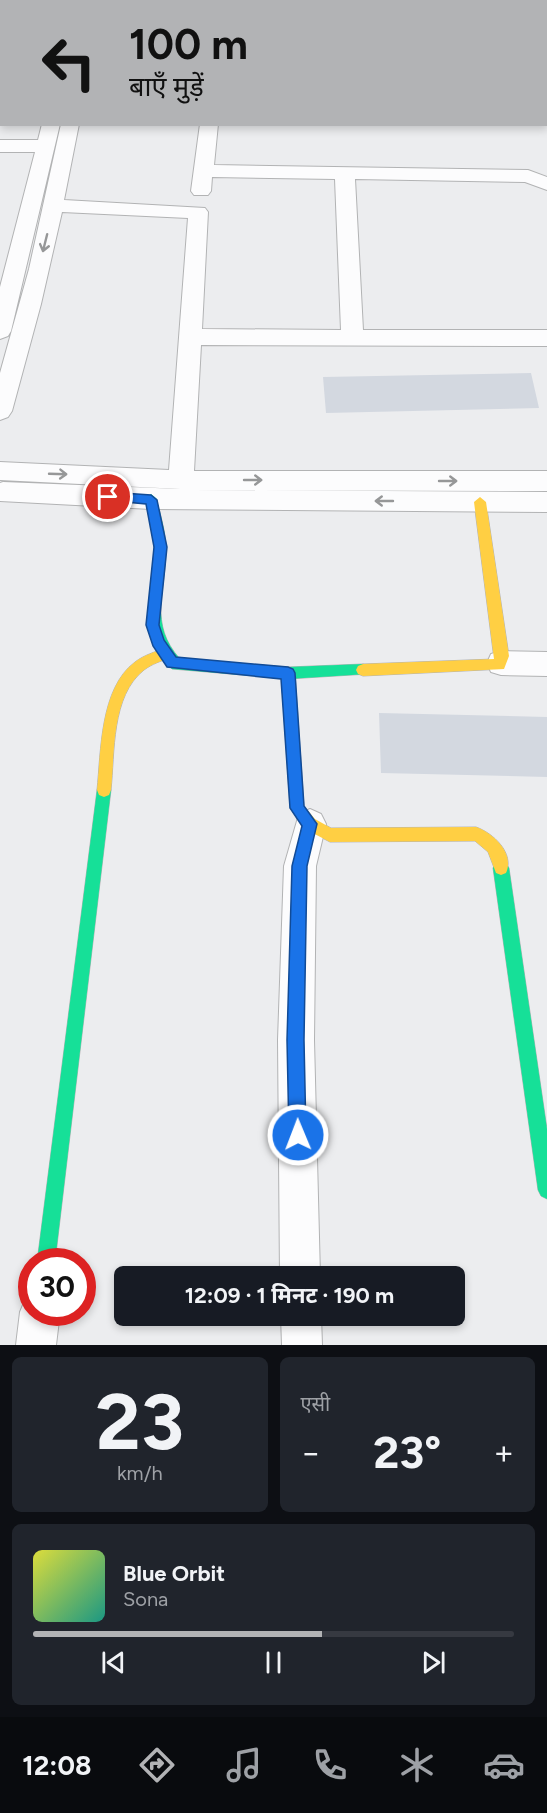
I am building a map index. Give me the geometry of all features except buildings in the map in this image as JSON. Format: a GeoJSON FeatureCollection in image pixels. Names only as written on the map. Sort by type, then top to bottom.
{"type":"FeatureCollection","features":[{"type":"Feature","properties":{"kind":"street"},"geometry":{"type":"LineString","coordinates":[[0,331],[51,126]]}},
{"type":"Feature","properties":{"kind":"street"},"geometry":{"type":"LineString","coordinates":[[0,411],[20,346],[54,206],[70,126]]}},
{"type":"Feature","properties":{"kind":"street"},"geometry":{"type":"LineString","coordinates":[[181,480],[198,212],[209,126]]}},
{"type":"Feature","properties":{"kind":"street"},"geometry":{"type":"LineString","coordinates":[[0,146],[46,146]]}},
{"type":"Feature","properties":{"kind":"street"},"geometry":{"type":"LineString","coordinates":[[203,171],[528,176],[547,184]]}},
{"type":"Feature","properties":{"kind":"street"},"geometry":{"type":"LineString","coordinates":[[345,173],[352,338]]}},
{"type":"Feature","properties":{"kind":"street"},"geometry":{"type":"LineString","coordinates":[[54,206],[198,212]]}},
{"type":"Feature","properties":{"kind":"street"},"geometry":{"type":"LineString","coordinates":[[190,337],[547,338]]}},
{"type":"Feature","properties":{"kind":"street"},"geometry":{"type":"LineString","coordinates":[[0,471],[181,480],[547,481]]}},
{"type":"Feature","properties":{"kind":"street"},"geometry":{"type":"LineString","coordinates":[[0,491],[151,500],[547,502]]}},
{"type":"Feature","properties":{"kind":"street"},"geometry":{"type":"LineString","coordinates":[[151,500],[160,547],[153,625],[165,654],[177,665],[288,673],[496,666],[501,663],[547,664]]}},
{"type":"Feature","properties":{"kind":"street"},"geometry":{"type":"LineString","coordinates":[[480,502],[502,656],[501,663]]}},
{"type":"Feature","properties":{"kind":"street"},"geometry":{"type":"LineString","coordinates":[[48,1248],[114,707],[132,671],[143,662],[165,654]]}},
{"type":"Feature","properties":{"kind":"street"},"geometry":{"type":"LineString","coordinates":[[288,673],[297,808],[309,824],[330,835],[476,834],[484,837],[498,850],[547,1190]]}},
{"type":"Feature","properties":{"kind":"street"},"geometry":{"type":"LineString","coordinates":[[300,1266],[296,1040],[300,866],[309,824]]}},
{"type":"Feature","properties":{"kind":"street"},"geometry":{"type":"LineString","coordinates":[[36,1345],[38,1326]]}},
{"type":"Feature","properties":{"kind":"street"},"geometry":{"type":"LineString","coordinates":[[301,1326],[302,1345]]}},
{"type":"Feature","properties":{"kind":"traffic: fast"},"geometry":{"type":"LineString","coordinates":[[151,499],[160,550],[154,611],[155,625],[158,639],[177,665],[288,673],[363,670]]}},
{"type":"Feature","properties":{"kind":"traffic: fast"},"geometry":{"type":"LineString","coordinates":[[48,1248],[104,790]]}},
{"type":"Feature","properties":{"kind":"traffic: fast"},"geometry":{"type":"LineString","coordinates":[[501,868],[547,1190]]}},
{"type":"Feature","properties":{"kind":"traffic: slow"},"geometry":{"type":"LineString","coordinates":[[363,670],[499,665],[502,656],[480,502]]}},
{"type":"Feature","properties":{"kind":"traffic: slow"},"geometry":{"type":"LineString","coordinates":[[104,790],[108,743],[119,694],[126,680],[139,666],[165,654]]}},
{"type":"Feature","properties":{"kind":"traffic: slow"},"geometry":{"type":"LineString","coordinates":[[288,673],[297,808],[310,824],[330,835],[476,834],[494,847],[501,868]]}},
{"type":"Feature","properties":{"kind":"route"},"geometry":{"type":"LineString","coordinates":[[108,497],[151,500],[160,547],[153,625],[158,642],[172,662],[177,665],[288,673],[297,808],[309,824],[300,866],[296,1040],[298,1135]]}}]}
